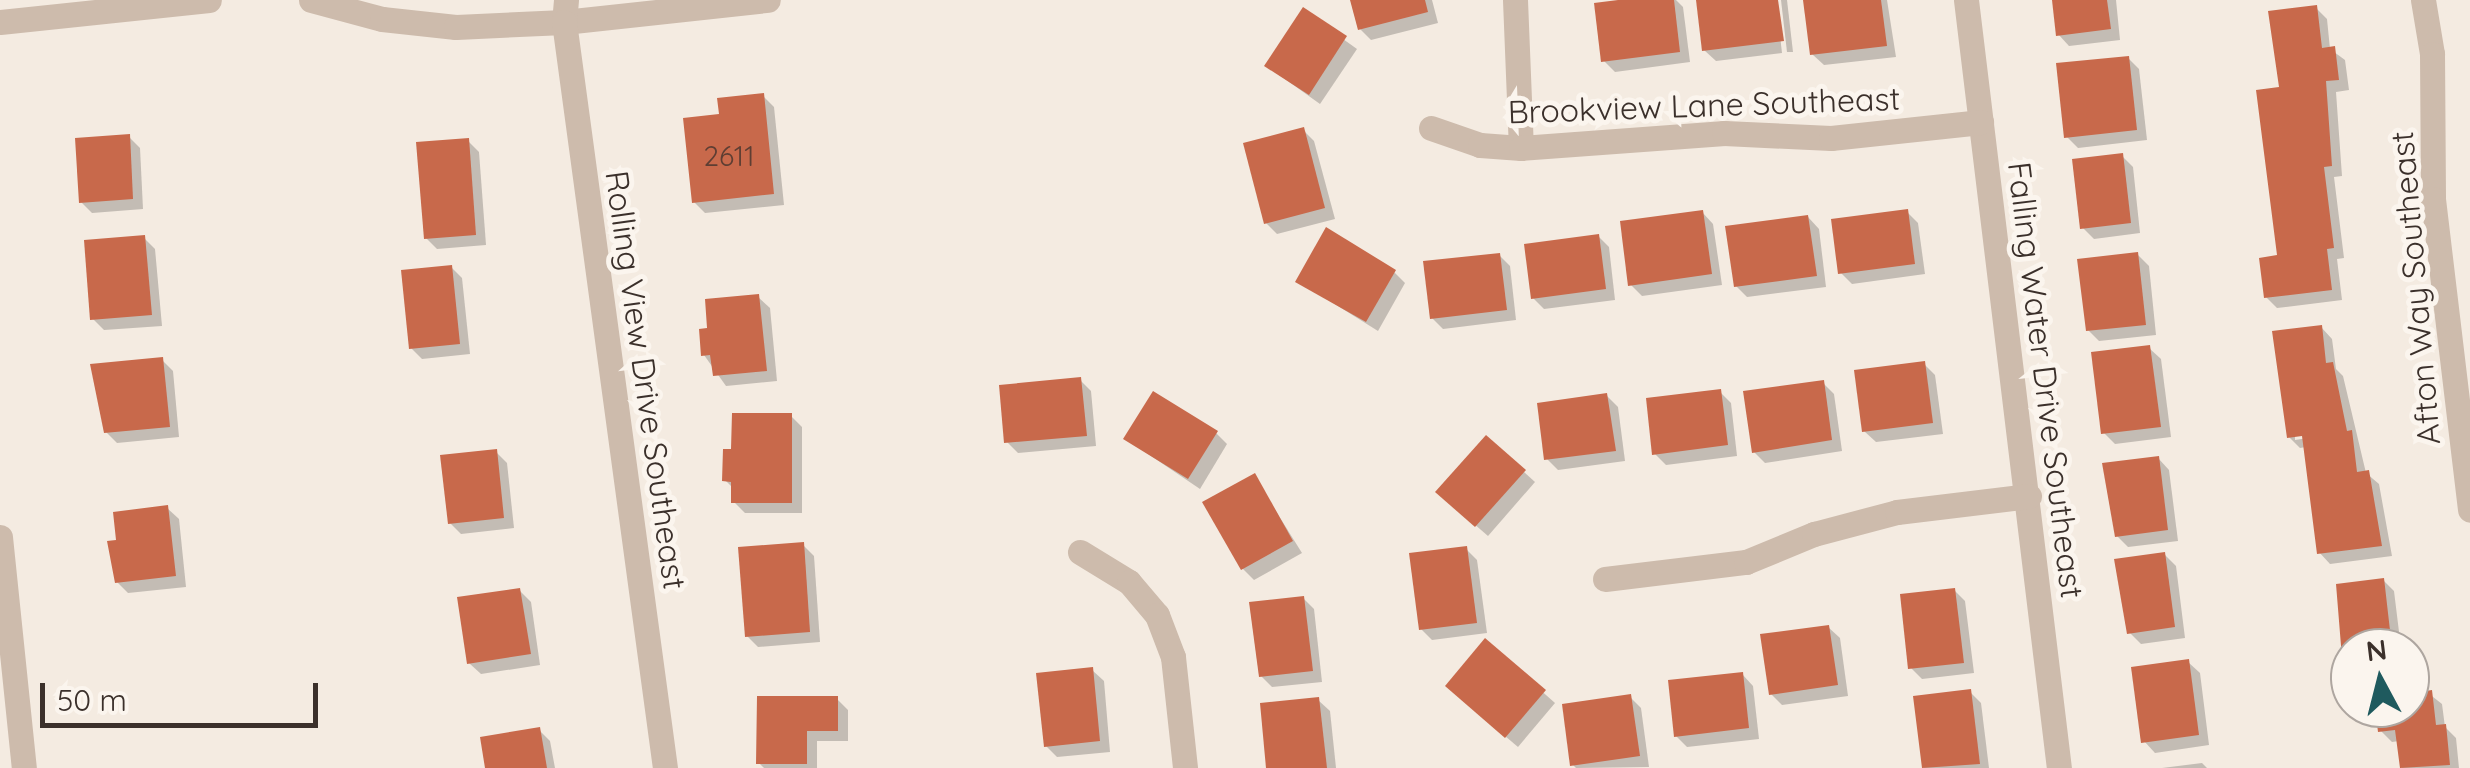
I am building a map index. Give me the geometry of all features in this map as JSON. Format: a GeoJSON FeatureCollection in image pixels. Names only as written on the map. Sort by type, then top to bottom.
{"type":"FeatureCollection","features":[{"type":"Feature","properties":{"kind":"street"},"geometry":{"type":"LineString","coordinates":[[0,22],[209,0]]}},
{"type":"Feature","properties":{"kind":"street"},"geometry":{"type":"LineString","coordinates":[[311,0],[421,26],[565,11],[768,0]]}},
{"type":"Feature","properties":{"kind":"street"},"geometry":{"type":"LineString","coordinates":[[1515,0],[1522,148]]}},
{"type":"Feature","properties":{"kind":"street","name":"Falling Water Drive Southeast"},"geometry":{"type":"LineString","coordinates":[[1966,0],[2059,768]]}},
{"type":"Feature","properties":{"kind":"street","name":"Afton Way Southeast"},"geometry":{"type":"LineString","coordinates":[[2423,0],[2432,54],[2433,199],[2459,328],[2470,510]]}},
{"type":"Feature","properties":{"kind":"street","name":"Rolling View Drive Southeast"},"geometry":{"type":"LineString","coordinates":[[565,11],[665,768]]}},
{"type":"Feature","properties":{"kind":"street","name":"Brookview Lane Southeast"},"geometry":{"type":"LineString","coordinates":[[1431,128],[1480,145],[1522,148],[1724,133],[1831,138],[1981,122]]}},
{"type":"Feature","properties":{"kind":"street"},"geometry":{"type":"LineString","coordinates":[[1605,579],[1746,562],[1814,534],[1897,512],[2029,496]]}},
{"type":"Feature","properties":{"kind":"street"},"geometry":{"type":"LineString","coordinates":[[0,536],[24,768]]}},
{"type":"Feature","properties":{"kind":"street"},"geometry":{"type":"LineString","coordinates":[[1080,552],[1129,582],[1157,615],[1173,658],[1185,768]]}},
{"type":"Feature","properties":{"kind":"building"},"geometry":{"type":"Polygon","coordinates":[[[1350,0],[1425,0],[1428,12],[1358,30],[1350,0]]]}},
{"type":"Feature","properties":{"kind":"building"},"geometry":{"type":"Polygon","coordinates":[[[1674,0],[1680,52],[1601,62],[1594,3],[1674,0]]]}},
{"type":"Feature","properties":{"kind":"building"},"geometry":{"type":"Polygon","coordinates":[[[1696,0],[1778,0],[1784,41],[1702,51],[1696,0]]]}},
{"type":"Feature","properties":{"kind":"building"},"geometry":{"type":"Polygon","coordinates":[[[1803,0],[1881,0],[1887,46],[1810,55],[1803,0]]]}},
{"type":"Feature","properties":{"kind":"building"},"geometry":{"type":"Polygon","coordinates":[[[2052,0],[2107,0],[2111,29],[2056,36],[2052,0]]]}},
{"type":"Feature","properties":{"kind":"building"},"geometry":{"type":"Polygon","coordinates":[[[2317,5],[2322,48],[2335,46],[2339,80],[2326,81],[2332,166],[2324,167],[2334,248],[2327,249],[2332,290],[2264,298],[2259,258],[2277,255],[2256,90],[2279,87],[2268,11],[2317,5]]]}},
{"type":"Feature","properties":{"kind":"building"},"geometry":{"type":"Polygon","coordinates":[[[1303,7],[1347,36],[1309,95],[1264,66],[1303,7]]]}},
{"type":"Feature","properties":{"kind":"building"},"geometry":{"type":"Polygon","coordinates":[[[2129,56],[2137,130],[2064,138],[2056,63],[2129,56]]]}},
{"type":"Feature","properties":{"kind":"building"},"geometry":{"type":"Polygon","coordinates":[[[764,93],[774,194],[692,203],[683,118],[719,114],[717,98],[764,93]]]}},
{"type":"Feature","properties":{"kind":"building"},"geometry":{"type":"Polygon","coordinates":[[[1304,127],[1325,208],[1264,224],[1243,143],[1304,127]]]}},
{"type":"Feature","properties":{"kind":"building"},"geometry":{"type":"Polygon","coordinates":[[[130,134],[133,199],[79,203],[75,138],[130,134]]]}},
{"type":"Feature","properties":{"kind":"building"},"geometry":{"type":"Polygon","coordinates":[[[469,138],[476,235],[424,239],[416,142],[469,138]]]}},
{"type":"Feature","properties":{"kind":"building"},"geometry":{"type":"Polygon","coordinates":[[[2123,153],[2131,223],[2080,229],[2072,159],[2123,153]]]}},
{"type":"Feature","properties":{"kind":"building"},"geometry":{"type":"Polygon","coordinates":[[[1908,209],[1915,264],[1838,274],[1831,219],[1908,209]]]}},
{"type":"Feature","properties":{"kind":"building"},"geometry":{"type":"Polygon","coordinates":[[[1703,210],[1712,274],[1628,286],[1620,221],[1703,210]]]}},
{"type":"Feature","properties":{"kind":"building"},"geometry":{"type":"Polygon","coordinates":[[[1808,215],[1817,276],[1734,287],[1725,226],[1808,215]]]}},
{"type":"Feature","properties":{"kind":"building"},"geometry":{"type":"Polygon","coordinates":[[[1326,227],[1396,270],[1366,322],[1295,282],[1326,227]]]}},
{"type":"Feature","properties":{"kind":"building"},"geometry":{"type":"Polygon","coordinates":[[[1599,234],[1606,289],[1531,299],[1524,244],[1599,234]]]}},
{"type":"Feature","properties":{"kind":"building"},"geometry":{"type":"Polygon","coordinates":[[[145,235],[152,315],[90,320],[84,240],[145,235]]]}},
{"type":"Feature","properties":{"kind":"building"},"geometry":{"type":"Polygon","coordinates":[[[2138,252],[2146,325],[2086,331],[2077,259],[2138,252]]]}},
{"type":"Feature","properties":{"kind":"building"},"geometry":{"type":"Polygon","coordinates":[[[1500,253],[1507,310],[1430,319],[1423,261],[1500,253]]]}},
{"type":"Feature","properties":{"kind":"building"},"geometry":{"type":"Polygon","coordinates":[[[452,265],[460,344],[409,349],[401,270],[452,265]]]}},
{"type":"Feature","properties":{"kind":"building"},"geometry":{"type":"Polygon","coordinates":[[[759,294],[767,371],[713,376],[710,355],[701,356],[699,329],[707,328],[705,299],[759,294]]]}},
{"type":"Feature","properties":{"kind":"building"},"geometry":{"type":"Polygon","coordinates":[[[2322,325],[2326,363],[2333,362],[2347,431],[2352,430],[2357,472],[2369,470],[2382,546],[2317,554],[2302,436],[2287,438],[2272,331],[2322,325]]]}},
{"type":"Feature","properties":{"kind":"building"},"geometry":{"type":"Polygon","coordinates":[[[2150,345],[2161,427],[2101,434],[2091,352],[2150,345]]]}},
{"type":"Feature","properties":{"kind":"building"},"geometry":{"type":"Polygon","coordinates":[[[163,357],[170,427],[104,433],[90,364],[163,357]]]}},
{"type":"Feature","properties":{"kind":"building"},"geometry":{"type":"Polygon","coordinates":[[[1925,361],[1933,423],[1862,432],[1854,370],[1925,361]]]}},
{"type":"Feature","properties":{"kind":"building"},"geometry":{"type":"Polygon","coordinates":[[[1081,377],[1087,436],[1004,443],[999,385],[1081,377]]]}},
{"type":"Feature","properties":{"kind":"building"},"geometry":{"type":"Polygon","coordinates":[[[1824,380],[1832,440],[1752,453],[1743,391],[1824,380]]]}},
{"type":"Feature","properties":{"kind":"building"},"geometry":{"type":"Polygon","coordinates":[[[1721,389],[1728,445],[1652,455],[1646,398],[1721,389]]]}},
{"type":"Feature","properties":{"kind":"building"},"geometry":{"type":"Polygon","coordinates":[[[1153,391],[1218,431],[1188,479],[1123,439],[1153,391]]]}},
{"type":"Feature","properties":{"kind":"building"},"geometry":{"type":"Polygon","coordinates":[[[1607,393],[1616,451],[1544,460],[1537,403],[1607,393]]]}},
{"type":"Feature","properties":{"kind":"building"},"geometry":{"type":"Polygon","coordinates":[[[732,413],[792,413],[792,503],[731,503],[731,482],[722,481],[723,449],[731,449],[732,413]]]}},
{"type":"Feature","properties":{"kind":"building"},"geometry":{"type":"Polygon","coordinates":[[[1486,435],[1526,470],[1475,527],[1435,492],[1486,435]]]}},
{"type":"Feature","properties":{"kind":"building"},"geometry":{"type":"Polygon","coordinates":[[[497,449],[504,518],[448,524],[440,455],[497,449]]]}},
{"type":"Feature","properties":{"kind":"building"},"geometry":{"type":"Polygon","coordinates":[[[2159,456],[2168,530],[2115,537],[2102,463],[2159,456]]]}},
{"type":"Feature","properties":{"kind":"building"},"geometry":{"type":"Polygon","coordinates":[[[1255,473],[1293,541],[1241,570],[1202,502],[1255,473]]]}},
{"type":"Feature","properties":{"kind":"building"},"geometry":{"type":"Polygon","coordinates":[[[168,505],[176,576],[115,583],[107,541],[116,540],[113,512],[168,505]]]}},
{"type":"Feature","properties":{"kind":"building"},"geometry":{"type":"Polygon","coordinates":[[[804,542],[810,632],[745,637],[738,547],[804,542]]]}},
{"type":"Feature","properties":{"kind":"building"},"geometry":{"type":"Polygon","coordinates":[[[1467,546],[1477,623],[1419,630],[1409,553],[1467,546]]]}},
{"type":"Feature","properties":{"kind":"building"},"geometry":{"type":"Polygon","coordinates":[[[2165,552],[2175,627],[2127,634],[2114,559],[2165,552]]]}},
{"type":"Feature","properties":{"kind":"building"},"geometry":{"type":"Polygon","coordinates":[[[2384,578],[2390,628],[2340,628],[2336,584],[2384,578]]]}},
{"type":"Feature","properties":{"kind":"building"},"geometry":{"type":"Polygon","coordinates":[[[520,588],[531,654],[467,664],[457,597],[520,588]]]}},
{"type":"Feature","properties":{"kind":"building"},"geometry":{"type":"Polygon","coordinates":[[[1955,588],[1964,663],[1908,669],[1900,594],[1955,588]]]}},
{"type":"Feature","properties":{"kind":"building"},"geometry":{"type":"Polygon","coordinates":[[[1304,596],[1313,671],[1259,677],[1249,602],[1304,596]]]}},
{"type":"Feature","properties":{"kind":"building"},"geometry":{"type":"Polygon","coordinates":[[[1829,625],[1838,685],[1769,695],[1760,634],[1829,625]]]}},
{"type":"Feature","properties":{"kind":"building"},"geometry":{"type":"Polygon","coordinates":[[[1485,638],[1546,690],[1505,738],[1445,686],[1485,638]]]}},
{"type":"Feature","properties":{"kind":"building"},"geometry":{"type":"Polygon","coordinates":[[[2189,659],[2199,735],[2141,743],[2131,667],[2189,659]]]}},
{"type":"Feature","properties":{"kind":"building"},"geometry":{"type":"Polygon","coordinates":[[[1093,667],[1100,741],[1044,747],[1036,673],[1093,667]]]}},
{"type":"Feature","properties":{"kind":"building"},"geometry":{"type":"Polygon","coordinates":[[[1743,672],[1749,728],[1674,737],[1668,680],[1743,672]]]}},
{"type":"Feature","properties":{"kind":"building"},"geometry":{"type":"Polygon","coordinates":[[[1971,689],[1980,764],[1922,768],[1913,696],[1971,689]]]}},
{"type":"Feature","properties":{"kind":"building"},"geometry":{"type":"Polygon","coordinates":[[[2432,690],[2436,725],[2446,724],[2450,765],[2400,768],[2395,730],[2378,732],[2378,728],[2430,728],[2432,690]]]}},
{"type":"Feature","properties":{"kind":"building"},"geometry":{"type":"Polygon","coordinates":[[[1631,694],[1640,756],[1570,766],[1562,704],[1631,694]]]}},
{"type":"Feature","properties":{"kind":"building"},"geometry":{"type":"Polygon","coordinates":[[[757,696],[838,696],[838,731],[807,731],[807,764],[756,764],[757,696]]]}},
{"type":"Feature","properties":{"kind":"building"},"geometry":{"type":"Polygon","coordinates":[[[1319,697],[1327,768],[1266,768],[1260,703],[1319,697]]]}},
{"type":"Feature","properties":{"kind":"building"},"geometry":{"type":"Polygon","coordinates":[[[540,727],[547,768],[485,768],[480,737],[540,727]]]}}]}
